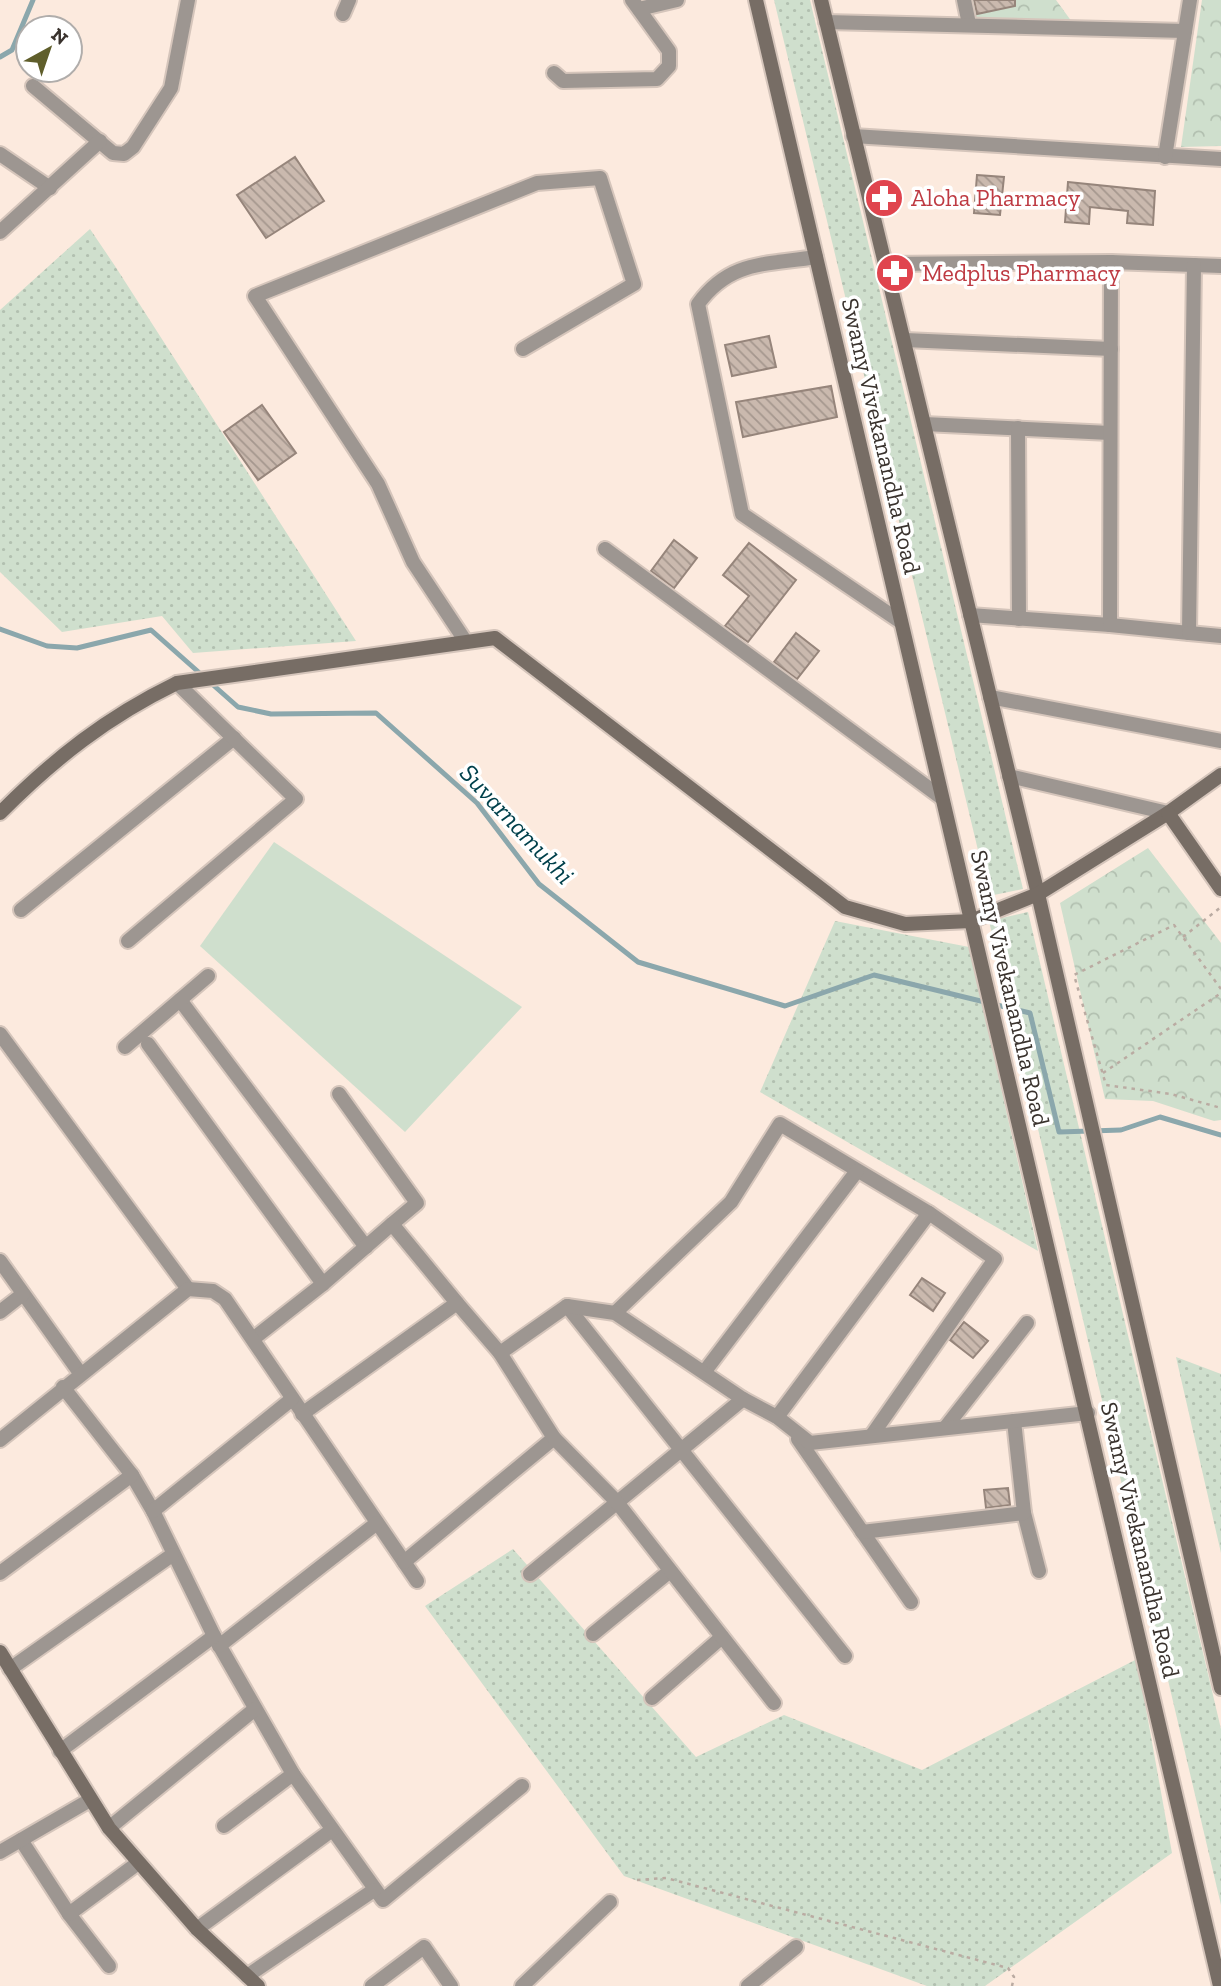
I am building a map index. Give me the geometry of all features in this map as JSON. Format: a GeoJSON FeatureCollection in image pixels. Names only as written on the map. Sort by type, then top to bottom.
{"type":"FeatureCollection","features":[{"type":"Feature","properties":{"kind":"main road","name":"Swamy Vivekanandha Road"},"geometry":{"type":"LineString","coordinates":[[756,0],[1220,1986]]}},
{"type":"Feature","properties":{"kind":"main road","name":"Swamy Vivekanandha Road"},"geometry":{"type":"LineString","coordinates":[[821,0],[1038,894],[1221,1688]]}},
{"type":"Feature","properties":{"kind":"main road"},"geometry":{"type":"LineString","coordinates":[[0,813],[48,765],[132,705],[178,683],[495,638],[845,907],[905,924],[971,921],[1038,894],[1168,813],[1221,775]]}},
{"type":"Feature","properties":{"kind":"main road"},"geometry":{"type":"LineString","coordinates":[[1168,813],[1221,889]]}},
{"type":"Feature","properties":{"kind":"main road"},"geometry":{"type":"LineString","coordinates":[[0,1652],[109,1828],[197,1929],[253,1981]]}},
{"type":"Feature","properties":{"kind":"street"},"geometry":{"type":"LineString","coordinates":[[33,86],[113,153],[124,153],[133,147],[162,107],[171,88],[188,0]]}},
{"type":"Feature","properties":{"kind":"street"},"geometry":{"type":"LineString","coordinates":[[343,14],[349,0]]}},
{"type":"Feature","properties":{"kind":"street"},"geometry":{"type":"LineString","coordinates":[[554,74],[563,81],[657,79],[669,66],[669,51],[636,5],[677,0]]}},
{"type":"Feature","properties":{"kind":"street"},"geometry":{"type":"LineString","coordinates":[[964,0],[969,24]]}},
{"type":"Feature","properties":{"kind":"street"},"geometry":{"type":"LineString","coordinates":[[1165,157],[1190,0]]}},
{"type":"Feature","properties":{"kind":"street"},"geometry":{"type":"LineString","coordinates":[[826,22],[1185,31]]}},
{"type":"Feature","properties":{"kind":"street"},"geometry":{"type":"LineString","coordinates":[[853,136],[1221,159]]}},
{"type":"Feature","properties":{"kind":"street"},"geometry":{"type":"LineString","coordinates":[[0,232],[100,141]]}},
{"type":"Feature","properties":{"kind":"street"},"geometry":{"type":"LineString","coordinates":[[0,154],[50,188]]}},
{"type":"Feature","properties":{"kind":"street"},"geometry":{"type":"LineString","coordinates":[[466,642],[413,562],[378,484],[255,296],[537,183],[600,178],[634,284],[523,349]]}},
{"type":"Feature","properties":{"kind":"street"},"geometry":{"type":"LineString","coordinates":[[816,257],[730,273],[712,286],[698,304],[742,514],[901,622]]}},
{"type":"Feature","properties":{"kind":"street"},"geometry":{"type":"LineString","coordinates":[[886,264],[1111,262],[1221,266]]}},
{"type":"Feature","properties":{"kind":"street"},"geometry":{"type":"LineString","coordinates":[[1110,625],[1111,262]]}},
{"type":"Feature","properties":{"kind":"street"},"geometry":{"type":"LineString","coordinates":[[1189,633],[1194,265]]}},
{"type":"Feature","properties":{"kind":"street"},"geometry":{"type":"LineString","coordinates":[[905,340],[1111,349]]}},
{"type":"Feature","properties":{"kind":"street"},"geometry":{"type":"LineString","coordinates":[[925,424],[1110,433]]}},
{"type":"Feature","properties":{"kind":"street"},"geometry":{"type":"LineString","coordinates":[[1018,428],[1019,619]]}},
{"type":"Feature","properties":{"kind":"street"},"geometry":{"type":"LineString","coordinates":[[605,549],[942,798]]}},
{"type":"Feature","properties":{"kind":"street"},"geometry":{"type":"LineString","coordinates":[[970,615],[1221,636]]}},
{"type":"Feature","properties":{"kind":"street"},"geometry":{"type":"LineString","coordinates":[[128,941],[296,799],[178,683]]}},
{"type":"Feature","properties":{"kind":"street"},"geometry":{"type":"LineString","coordinates":[[990,697],[1221,741]]}},
{"type":"Feature","properties":{"kind":"street"},"geometry":{"type":"LineString","coordinates":[[21,909],[234,738]]}},
{"type":"Feature","properties":{"kind":"street"},"geometry":{"type":"LineString","coordinates":[[1009,776],[1168,813]]}},
{"type":"Feature","properties":{"kind":"street"},"geometry":{"type":"LineString","coordinates":[[125,1047],[208,976]]}},
{"type":"Feature","properties":{"kind":"street"},"geometry":{"type":"LineString","coordinates":[[180,1000],[366,1247]]}},
{"type":"Feature","properties":{"kind":"street"},"geometry":{"type":"LineString","coordinates":[[0,1034],[188,1289]]}},
{"type":"Feature","properties":{"kind":"street"},"geometry":{"type":"LineString","coordinates":[[148,1044],[323,1284]]}},
{"type":"Feature","properties":{"kind":"street"},"geometry":{"type":"LineString","coordinates":[[253,1339],[323,1284],[417,1203],[339,1094]]}},
{"type":"Feature","properties":{"kind":"street"},"geometry":{"type":"LineString","coordinates":[[615,1313],[730,1202],[780,1124],[929,1213],[995,1259],[872,1435]]}},
{"type":"Feature","properties":{"kind":"street"},"geometry":{"type":"LineString","coordinates":[[705,1371],[857,1171]]}},
{"type":"Feature","properties":{"kind":"street"},"geometry":{"type":"LineString","coordinates":[[776,1417],[929,1213]]}},
{"type":"Feature","properties":{"kind":"street"},"geometry":{"type":"LineString","coordinates":[[392,1224],[500,1353],[554,1438],[616,1501],[774,1703]]}},
{"type":"Feature","properties":{"kind":"street"},"geometry":{"type":"LineString","coordinates":[[0,1261],[80,1373]]}},
{"type":"Feature","properties":{"kind":"street"},"geometry":{"type":"LineString","coordinates":[[0,1440],[80,1373],[188,1289],[213,1291],[225,1299],[417,1581]]}},
{"type":"Feature","properties":{"kind":"street"},"geometry":{"type":"LineString","coordinates":[[0,1312],[23,1294]]}},
{"type":"Feature","properties":{"kind":"street"},"geometry":{"type":"LineString","coordinates":[[302,1414],[457,1303]]}},
{"type":"Feature","properties":{"kind":"street"},"geometry":{"type":"LineString","coordinates":[[500,1353],[566,1306],[615,1313],[743,1399],[776,1417],[810,1443],[1088,1413]]}},
{"type":"Feature","properties":{"kind":"street"},"geometry":{"type":"LineString","coordinates":[[566,1306],[845,1656]]}},
{"type":"Feature","properties":{"kind":"street"},"geometry":{"type":"LineString","coordinates":[[945,1429],[1027,1324]]}},
{"type":"Feature","properties":{"kind":"street"},"geometry":{"type":"LineString","coordinates":[[63,1387],[132,1475],[153,1511],[216,1641],[293,1774],[383,1900],[522,1786]]}},
{"type":"Feature","properties":{"kind":"street"},"geometry":{"type":"LineString","coordinates":[[153,1511],[292,1399]]}},
{"type":"Feature","properties":{"kind":"street"},"geometry":{"type":"LineString","coordinates":[[530,1574],[743,1399]]}},
{"type":"Feature","properties":{"kind":"street"},"geometry":{"type":"LineString","coordinates":[[1014,1421],[1024,1513],[1039,1571]]}},
{"type":"Feature","properties":{"kind":"street"},"geometry":{"type":"LineString","coordinates":[[793,1432],[911,1602]]}},
{"type":"Feature","properties":{"kind":"street"},"geometry":{"type":"LineString","coordinates":[[404,1562],[554,1438]]}},
{"type":"Feature","properties":{"kind":"street"},"geometry":{"type":"LineString","coordinates":[[0,1573],[132,1475]]}},
{"type":"Feature","properties":{"kind":"street"},"geometry":{"type":"LineString","coordinates":[[862,1532],[1024,1513]]}},
{"type":"Feature","properties":{"kind":"street"},"geometry":{"type":"LineString","coordinates":[[60,1751],[377,1524]]}},
{"type":"Feature","properties":{"kind":"street"},"geometry":{"type":"LineString","coordinates":[[10,1669],[172,1555]]}},
{"type":"Feature","properties":{"kind":"street"},"geometry":{"type":"LineString","coordinates":[[593,1634],[670,1570]]}},
{"type":"Feature","properties":{"kind":"street"},"geometry":{"type":"LineString","coordinates":[[652,1698],[722,1637]]}},
{"type":"Feature","properties":{"kind":"street"},"geometry":{"type":"LineString","coordinates":[[109,1828],[256,1709]]}},
{"type":"Feature","properties":{"kind":"street"},"geometry":{"type":"LineString","coordinates":[[224,1826],[293,1774]]}},
{"type":"Feature","properties":{"kind":"street"},"geometry":{"type":"LineString","coordinates":[[0,1852],[90,1800]]}},
{"type":"Feature","properties":{"kind":"street"},"geometry":{"type":"LineString","coordinates":[[197,1929],[332,1830]]}},
{"type":"Feature","properties":{"kind":"street"},"geometry":{"type":"LineString","coordinates":[[21,1840],[69,1914],[109,1966]]}},
{"type":"Feature","properties":{"kind":"street"},"geometry":{"type":"LineString","coordinates":[[69,1914],[138,1863]]}},
{"type":"Feature","properties":{"kind":"street"},"geometry":{"type":"LineString","coordinates":[[253,1981],[374,1890]]}},
{"type":"Feature","properties":{"kind":"street"},"geometry":{"type":"LineString","coordinates":[[522,1986],[610,1902]]}},
{"type":"Feature","properties":{"kind":"street"},"geometry":{"type":"LineString","coordinates":[[372,1986],[424,1947],[451,1986]]}},
{"type":"Feature","properties":{"kind":"street"},"geometry":{"type":"LineString","coordinates":[[748,1986],[796,1947]]}},
{"type":"Feature","properties":{"kind":"path"},"geometry":{"type":"LineString","coordinates":[[1183,937],[1221,907]]}},
{"type":"Feature","properties":{"kind":"path"},"geometry":{"type":"LineString","coordinates":[[1103,1073],[1221,991],[1174,925],[1074,975],[1106,1085],[1171,1094],[1221,1108]]}},
{"type":"Feature","properties":{"kind":"path"},"geometry":{"type":"LineString","coordinates":[[637,1880],[666,1878],[1008,1968],[1014,1977],[1012,1986]]}},
{"type":"Feature","properties":{"kind":"green space"},"geometry":{"type":"Polygon","coordinates":[[[774,0],[810,0],[1023,889],[989,896],[774,0]]]}},
{"type":"Feature","properties":{"kind":"green space"},"geometry":{"type":"Polygon","coordinates":[[[970,0],[1056,0],[1072,22],[975,20],[970,0]]]}},
{"type":"Feature","properties":{"kind":"green space"},"geometry":{"type":"Polygon","coordinates":[[[1202,0],[1221,0],[1221,146],[1181,147],[1202,0]]]}},
{"type":"Feature","properties":{"kind":"green space"},"geometry":{"type":"Polygon","coordinates":[[[90,229],[356,641],[193,653],[162,616],[62,632],[0,572],[0,310],[90,229]]]}},
{"type":"Feature","properties":{"kind":"green space"},"geometry":{"type":"Polygon","coordinates":[[[274,842],[522,1007],[405,1132],[200,946],[274,842]]]}},
{"type":"Feature","properties":{"kind":"green space"},"geometry":{"type":"Polygon","coordinates":[[[1148,848],[1221,943],[1221,1120],[1214,1121],[1153,1101],[1105,1099],[1060,903],[1148,848]]]}},
{"type":"Feature","properties":{"kind":"green space"},"geometry":{"type":"Polygon","coordinates":[[[1028,912],[1221,1729],[1221,1905],[989,921],[1028,912]]]}},
{"type":"Feature","properties":{"kind":"green space"},"geometry":{"type":"Polygon","coordinates":[[[835,921],[969,947],[1038,1251],[760,1092],[835,921]]]}},
{"type":"Feature","properties":{"kind":"green space"},"geometry":{"type":"Polygon","coordinates":[[[1176,1357],[1221,1374],[1221,1553],[1176,1357]]]}},
{"type":"Feature","properties":{"kind":"green space"},"geometry":{"type":"Polygon","coordinates":[[[513,1549],[696,1757],[784,1715],[922,1770],[1137,1659],[1172,1853],[985,1986],[927,1986],[624,1876],[425,1606],[513,1549]]]}},
{"type":"Feature","properties":{"kind":"building"},"geometry":{"type":"Polygon","coordinates":[[[974,0],[1015,0],[1015,6],[977,14],[974,0]]]}},
{"type":"Feature","properties":{"kind":"building"},"geometry":{"type":"Polygon","coordinates":[[[295,157],[324,201],[266,238],[237,195],[295,157]]]}},
{"type":"Feature","properties":{"kind":"building"},"geometry":{"type":"Polygon","coordinates":[[[977,175],[1004,177],[1000,215],[974,213],[977,175]]]}},
{"type":"Feature","properties":{"kind":"building"},"geometry":{"type":"Polygon","coordinates":[[[1068,182],[1155,191],[1153,225],[1127,223],[1128,211],[1090,207],[1089,224],[1065,222],[1068,182]]]}},
{"type":"Feature","properties":{"kind":"building"},"geometry":{"type":"Polygon","coordinates":[[[769,336],[776,367],[732,376],[725,345],[769,336]]]}},
{"type":"Feature","properties":{"kind":"building"},"geometry":{"type":"Polygon","coordinates":[[[831,386],[837,417],[743,437],[736,402],[831,386]]]}},
{"type":"Feature","properties":{"kind":"building"},"geometry":{"type":"Polygon","coordinates":[[[262,405],[296,453],[258,480],[224,432],[262,405]]]}},
{"type":"Feature","properties":{"kind":"building"},"geometry":{"type":"Polygon","coordinates":[[[674,540],[697,558],[674,588],[651,571],[674,540]]]}},
{"type":"Feature","properties":{"kind":"building"},"geometry":{"type":"Polygon","coordinates":[[[749,543],[796,580],[748,642],[725,626],[749,596],[723,575],[749,543]]]}},
{"type":"Feature","properties":{"kind":"building"},"geometry":{"type":"Polygon","coordinates":[[[796,633],[819,651],[797,679],[774,662],[796,633]]]}},
{"type":"Feature","properties":{"kind":"building"},"geometry":{"type":"Polygon","coordinates":[[[922,1278],[945,1293],[933,1311],[910,1295],[922,1278]]]}},
{"type":"Feature","properties":{"kind":"building"},"geometry":{"type":"Polygon","coordinates":[[[964,1322],[988,1341],[973,1358],[950,1340],[964,1322]]]}},
{"type":"Feature","properties":{"kind":"building"},"geometry":{"type":"Polygon","coordinates":[[[1008,1488],[1010,1505],[986,1508],[984,1490],[1008,1488]]]}},
{"type":"Feature","properties":{"kind":"waterway"},"geometry":{"type":"LineString","coordinates":[[0,57],[12,50],[33,0]]}},
{"type":"Feature","properties":{"kind":"waterway","name":"Suvarnamukhi"},"geometry":{"type":"LineString","coordinates":[[0,629],[47,646],[77,648],[151,630],[238,707],[271,714],[376,713],[477,803],[539,884],[638,962],[785,1006],[874,975],[1030,1013],[1059,1132],[1121,1130],[1160,1117],[1221,1135]]}},
{"type":"Feature","properties":{"kind":"place","name":"Aloha Pharmacy"},"geometry":{"type":"Point","coordinates":[884,198]}},
{"type":"Feature","properties":{"kind":"place","name":"Medplus Pharmacy"},"geometry":{"type":"Point","coordinates":[895,273]}}]}
